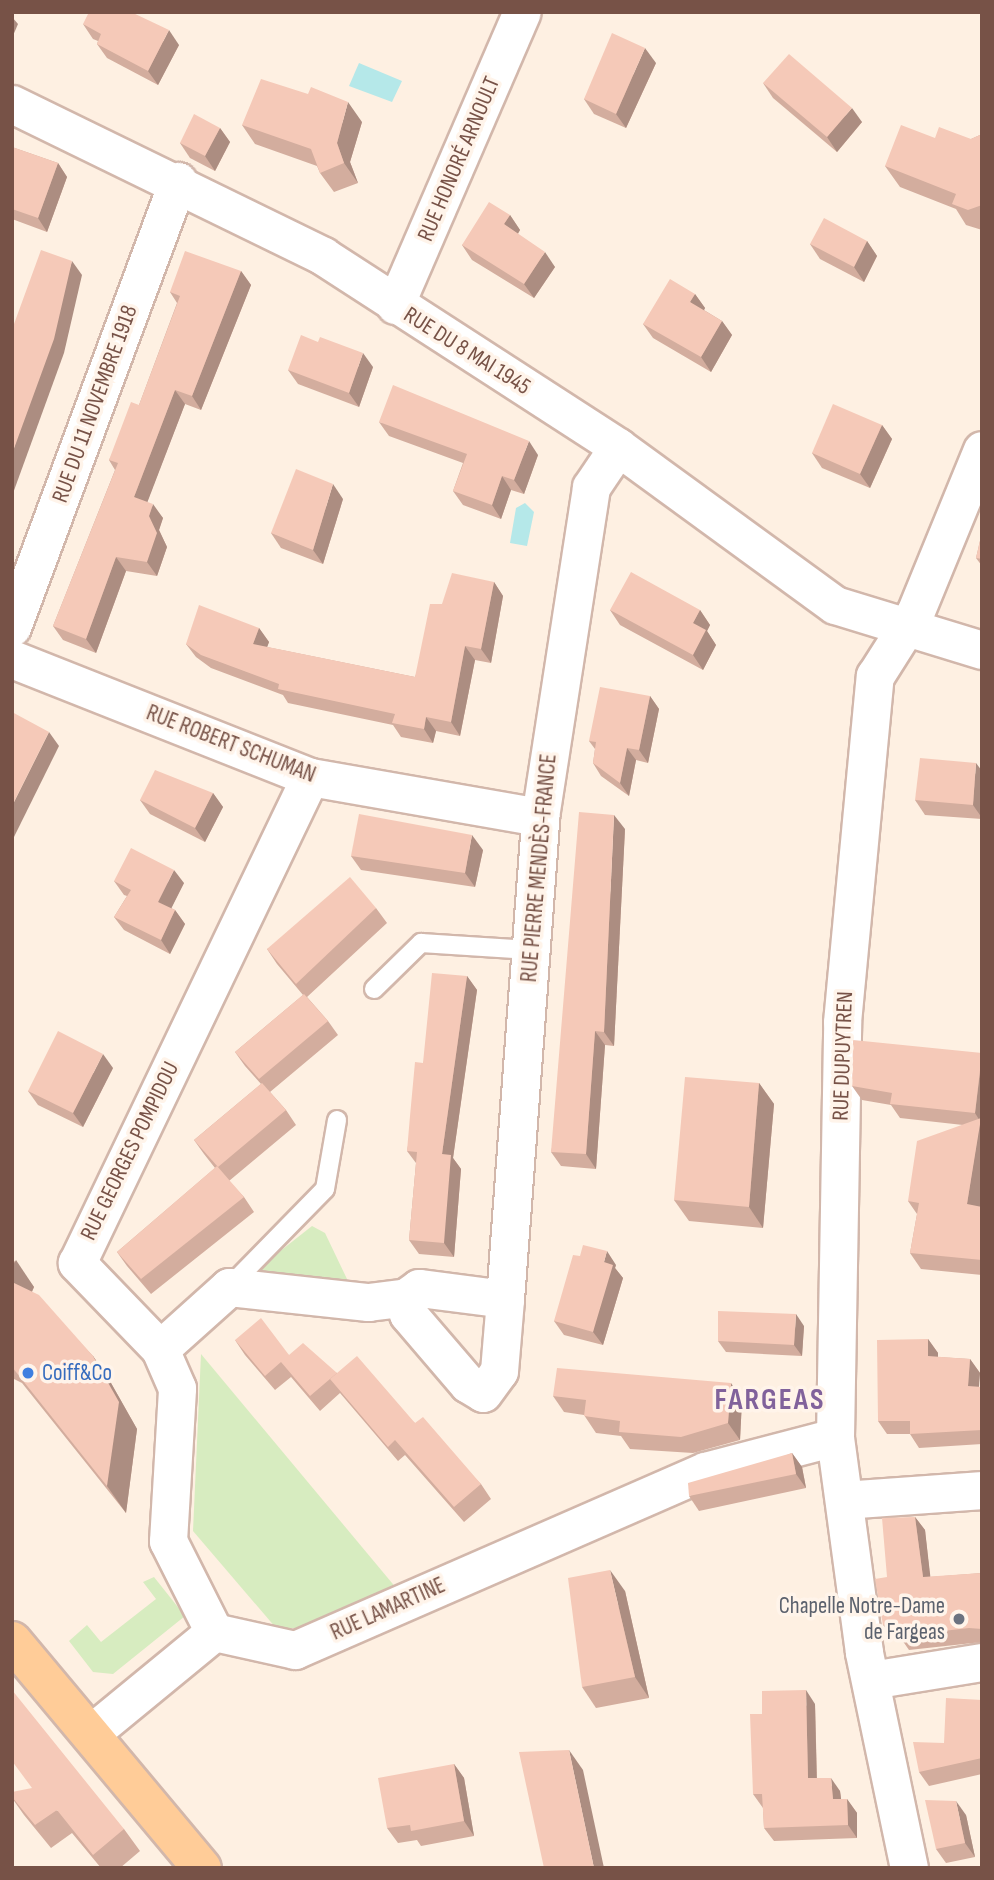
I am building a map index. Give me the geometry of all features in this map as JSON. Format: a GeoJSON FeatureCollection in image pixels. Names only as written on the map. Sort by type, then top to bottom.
{"type":"FeatureCollection","features":[{"type":"Feature","properties":{"kind":"main road"},"geometry":{"type":"LineString","coordinates":[[12,1641],[202,1868]]}},
{"type":"Feature","properties":{"kind":"street","name":"RUE HONORÉ ARNOULT"},"geometry":{"type":"LineString","coordinates":[[395,305],[522,12]]}},
{"type":"Feature","properties":{"kind":"street","name":"RUE DU 8 MAI 1945"},"geometry":{"type":"LineString","coordinates":[[12,104],[178,181],[323,256],[618,447],[835,605],[902,630],[982,650]]}},
{"type":"Feature","properties":{"kind":"street","name":"RUE DU 11 NOVEMBRE 1918"},"geometry":{"type":"LineString","coordinates":[[12,627],[178,181]]}},
{"type":"Feature","properties":{"kind":"street","name":"RUE PIERRE MENDÈS-FRANCE"},"geometry":{"type":"LineString","coordinates":[[406,1297],[408,1314],[468,1384],[484,1393],[499,1371],[540,817],[591,487],[618,447]]}},
{"type":"Feature","properties":{"kind":"street"},"geometry":{"type":"LineString","coordinates":[[902,630],[915,613],[982,450]]}},
{"type":"Feature","properties":{"kind":"street","name":"RUE DUPUYTREN"},"geometry":{"type":"LineString","coordinates":[[902,630],[876,676],[842,1022],[835,1437],[870,1680],[908,1868]]}},
{"type":"Feature","properties":{"kind":"street","name":"RUE ROBERT SCHUMAN"},"geometry":{"type":"LineString","coordinates":[[12,659],[310,777],[540,817]]}},
{"type":"Feature","properties":{"kind":"street","name":"RUE GEORGES POMPIDOU"},"geometry":{"type":"LineString","coordinates":[[214,1632],[167,1541],[177,1388],[160,1349],[76,1263],[310,777]]}},
{"type":"Feature","properties":{"kind":"street"},"geometry":{"type":"LineString","coordinates":[[160,1349],[229,1287],[368,1302],[406,1297],[419,1288],[505,1299]]}},
{"type":"Feature","properties":{"kind":"street","name":"RUE LAMARTINE"},"geometry":{"type":"LineString","coordinates":[[214,1632],[295,1650],[705,1471],[835,1437]]}},
{"type":"Feature","properties":{"kind":"street"},"geometry":{"type":"LineString","coordinates":[[844,1500],[982,1490]]}},
{"type":"Feature","properties":{"kind":"street"},"geometry":{"type":"LineString","coordinates":[[90,1734],[214,1632]]}},
{"type":"Feature","properties":{"kind":"street"},"geometry":{"type":"LineString","coordinates":[[870,1680],[982,1662]]}},
{"type":"Feature","properties":{"kind":"lane"},"geometry":{"type":"LineString","coordinates":[[374,989],[421,943],[530,950]]}},
{"type":"Feature","properties":{"kind":"lane"},"geometry":{"type":"LineString","coordinates":[[229,1287],[325,1189],[337,1120]]}},
{"type":"Feature","properties":{"kind":"green space"},"geometry":{"type":"Polygon","coordinates":[[[312,1226],[325,1233],[347,1279],[344,1288],[265,1278],[260,1267],[312,1226]]]}},
{"type":"Feature","properties":{"kind":"green space"},"geometry":{"type":"Polygon","coordinates":[[[201,1354],[397,1589],[310,1628],[276,1628],[193,1531],[201,1354]]]}},
{"type":"Feature","properties":{"kind":"green space"},"geometry":{"type":"Polygon","coordinates":[[[154,1577],[185,1616],[113,1674],[93,1672],[69,1641],[87,1625],[101,1642],[156,1599],[143,1582],[154,1577]]]}},
{"type":"Feature","properties":{"kind":"water"},"geometry":{"type":"Polygon","coordinates":[[[359,63],[402,81],[392,102],[349,86],[359,63]]]}},
{"type":"Feature","properties":{"kind":"water"},"geometry":{"type":"Polygon","coordinates":[[[525,503],[534,512],[527,546],[510,543],[516,508],[525,503]]]}},
{"type":"Feature","properties":{"kind":"building"},"geometry":{"type":"Polygon","coordinates":[[[89,12],[131,12],[169,30],[148,71],[97,44],[101,34],[83,24],[89,12]]]}},
{"type":"Feature","properties":{"kind":"building"},"geometry":{"type":"Polygon","coordinates":[[[612,33],[645,48],[616,114],[584,99],[612,33]]]}},
{"type":"Feature","properties":{"kind":"building"},"geometry":{"type":"Polygon","coordinates":[[[789,54],[852,108],[827,137],[763,83],[789,54]]]}},
{"type":"Feature","properties":{"kind":"building"},"geometry":{"type":"Polygon","coordinates":[[[261,79],[308,94],[311,87],[348,102],[337,143],[344,163],[320,173],[311,149],[242,125],[261,79]]]}},
{"type":"Feature","properties":{"kind":"building"},"geometry":{"type":"Polygon","coordinates":[[[194,114],[220,128],[205,156],[180,143],[194,114]]]}},
{"type":"Feature","properties":{"kind":"building"},"geometry":{"type":"Polygon","coordinates":[[[901,125],[935,138],[939,127],[971,139],[982,134],[982,205],[968,210],[952,204],[956,194],[885,166],[901,125]]]}},
{"type":"Feature","properties":{"kind":"building"},"geometry":{"type":"Polygon","coordinates":[[[12,147],[58,163],[38,218],[12,209],[12,147]]]}},
{"type":"Feature","properties":{"kind":"building"},"geometry":{"type":"Polygon","coordinates":[[[489,202],[510,215],[504,224],[545,252],[524,284],[462,245],[489,202]]]}},
{"type":"Feature","properties":{"kind":"building"},"geometry":{"type":"Polygon","coordinates":[[[824,218],[867,241],[854,267],[810,244],[824,218]]]}},
{"type":"Feature","properties":{"kind":"building"},"geometry":{"type":"Polygon","coordinates":[[[41,250],[72,261],[54,339],[12,454],[12,323],[14,324],[41,250]]]}},
{"type":"Feature","properties":{"kind":"building"},"geometry":{"type":"Polygon","coordinates":[[[185,251],[241,271],[192,396],[175,390],[134,497],[153,504],[149,516],[157,533],[147,562],[116,557],[86,639],[53,626],[118,463],[109,460],[131,402],[139,405],[180,296],[170,292],[185,251]]]}},
{"type":"Feature","properties":{"kind":"building"},"geometry":{"type":"Polygon","coordinates":[[[670,279],[695,294],[690,302],[722,321],[701,357],[643,324],[670,279]]]}},
{"type":"Feature","properties":{"kind":"building"},"geometry":{"type":"Polygon","coordinates":[[[301,335],[318,342],[320,337],[363,353],[349,393],[288,370],[301,335]]]}},
{"type":"Feature","properties":{"kind":"building"},"geometry":{"type":"Polygon","coordinates":[[[393,385],[529,441],[514,480],[502,476],[492,505],[453,491],[467,454],[379,422],[393,385]]]}},
{"type":"Feature","properties":{"kind":"building"},"geometry":{"type":"Polygon","coordinates":[[[833,404],[882,425],[860,474],[812,453],[833,404]]]}},
{"type":"Feature","properties":{"kind":"building"},"geometry":{"type":"Polygon","coordinates":[[[296,469],[333,484],[313,550],[271,533],[296,469]]]}},
{"type":"Feature","properties":{"kind":"building"},"geometry":{"type":"Polygon","coordinates":[[[982,532],[982,559],[976,558],[982,532]]]}},
{"type":"Feature","properties":{"kind":"building"},"geometry":{"type":"Polygon","coordinates":[[[631,572],[700,610],[693,623],[706,630],[693,655],[610,610],[631,572]]]}},
{"type":"Feature","properties":{"kind":"building"},"geometry":{"type":"Polygon","coordinates":[[[452,573],[494,582],[481,649],[465,646],[451,722],[426,717],[424,729],[392,723],[395,714],[278,689],[279,684],[201,655],[186,644],[199,605],[259,628],[253,644],[415,677],[430,604],[442,604],[452,573]]]}},
{"type":"Feature","properties":{"kind":"building"},"geometry":{"type":"Polygon","coordinates":[[[600,687],[650,696],[639,750],[627,748],[620,783],[593,763],[596,742],[589,741],[600,687]]]}},
{"type":"Feature","properties":{"kind":"building"},"geometry":{"type":"Polygon","coordinates":[[[12,712],[49,732],[12,806],[12,712]]]}},
{"type":"Feature","properties":{"kind":"building"},"geometry":{"type":"Polygon","coordinates":[[[920,758],[976,763],[973,805],[915,800],[920,758]]]}},
{"type":"Feature","properties":{"kind":"building"},"geometry":{"type":"Polygon","coordinates":[[[155,770],[213,793],[195,828],[140,800],[155,770]]]}},
{"type":"Feature","properties":{"kind":"building"},"geometry":{"type":"Polygon","coordinates":[[[579,812],[614,815],[604,1032],[595,1031],[586,1154],[551,1152],[579,812]]]}},
{"type":"Feature","properties":{"kind":"building"},"geometry":{"type":"Polygon","coordinates":[[[359,814],[472,835],[465,873],[351,856],[359,814]]]}},
{"type":"Feature","properties":{"kind":"building"},"geometry":{"type":"Polygon","coordinates":[[[131,848],[174,870],[158,902],[175,910],[161,940],[114,917],[131,890],[114,881],[131,848]]]}},
{"type":"Feature","properties":{"kind":"building"},"geometry":{"type":"Polygon","coordinates":[[[350,877],[376,908],[296,984],[267,949],[350,877]]]}},
{"type":"Feature","properties":{"kind":"building"},"geometry":{"type":"Polygon","coordinates":[[[432,973],[467,976],[442,1154],[451,1155],[444,1243],[409,1240],[417,1152],[407,1151],[410,1116],[415,1062],[423,1063],[432,973]]]}},
{"type":"Feature","properties":{"kind":"building"},"geometry":{"type":"Polygon","coordinates":[[[304,994],[328,1021],[259,1079],[235,1052],[304,994]]]}},
{"type":"Feature","properties":{"kind":"building"},"geometry":{"type":"Polygon","coordinates":[[[58,1031],[103,1054],[73,1113],[28,1091],[58,1031]]]}},
{"type":"Feature","properties":{"kind":"building"},"geometry":{"type":"Polygon","coordinates":[[[853,1040],[982,1053],[975,1113],[890,1104],[892,1093],[852,1086],[853,1040]]]}},
{"type":"Feature","properties":{"kind":"building"},"geometry":{"type":"Polygon","coordinates":[[[685,1077],[759,1083],[749,1207],[674,1200],[685,1077]]]}},
{"type":"Feature","properties":{"kind":"building"},"geometry":{"type":"Polygon","coordinates":[[[262,1083],[286,1110],[218,1167],[194,1140],[262,1083]]]}},
{"type":"Feature","properties":{"kind":"building"},"geometry":{"type":"Polygon","coordinates":[[[981,1118],[967,1204],[982,1207],[982,1260],[910,1253],[919,1203],[908,1201],[917,1141],[981,1118]]]}},
{"type":"Feature","properties":{"kind":"building"},"geometry":{"type":"Polygon","coordinates":[[[217,1166],[244,1197],[141,1279],[117,1252],[217,1166]]]}},
{"type":"Feature","properties":{"kind":"building"},"geometry":{"type":"Polygon","coordinates":[[[583,1245],[607,1251],[604,1262],[613,1265],[593,1332],[554,1321],[573,1255],[580,1256],[583,1245]]]}},
{"type":"Feature","properties":{"kind":"building"},"geometry":{"type":"Polygon","coordinates":[[[12,1282],[39,1295],[93,1356],[119,1402],[107,1486],[12,1367],[12,1282]]]}},
{"type":"Feature","properties":{"kind":"building"},"geometry":{"type":"Polygon","coordinates":[[[718,1311],[796,1314],[794,1345],[718,1341],[718,1311]]]}},
{"type":"Feature","properties":{"kind":"building"},"geometry":{"type":"Polygon","coordinates":[[[261,1318],[289,1355],[303,1343],[337,1373],[310,1396],[281,1362],[265,1376],[235,1340],[261,1318]]]}},
{"type":"Feature","properties":{"kind":"building"},"geometry":{"type":"Polygon","coordinates":[[[928,1339],[928,1356],[970,1359],[968,1386],[982,1387],[982,1430],[910,1434],[910,1421],[878,1421],[877,1340],[928,1339]]]}},
{"type":"Feature","properties":{"kind":"building"},"geometry":{"type":"Polygon","coordinates":[[[357,1356],[415,1423],[423,1417],[481,1484],[454,1507],[395,1440],[388,1447],[330,1379],[357,1356]]]}},
{"type":"Feature","properties":{"kind":"building"},"geometry":{"type":"Polygon","coordinates":[[[557,1368],[731,1383],[728,1423],[681,1437],[619,1432],[620,1421],[584,1416],[586,1400],[553,1396],[557,1368]]]}},
{"type":"Feature","properties":{"kind":"building"},"geometry":{"type":"Polygon","coordinates":[[[792,1453],[796,1474],[689,1496],[688,1483],[792,1453]]]}},
{"type":"Feature","properties":{"kind":"building"},"geometry":{"type":"Polygon","coordinates":[[[915,1517],[923,1577],[982,1573],[982,1629],[969,1628],[900,1636],[897,1623],[883,1625],[875,1579],[887,1577],[882,1518],[915,1517]]]}},
{"type":"Feature","properties":{"kind":"building"},"geometry":{"type":"Polygon","coordinates":[[[610,1570],[635,1677],[582,1687],[568,1578],[610,1570]]]}},
{"type":"Feature","properties":{"kind":"building"},"geometry":{"type":"Polygon","coordinates":[[[12,1690],[124,1829],[93,1855],[57,1810],[35,1825],[12,1797],[12,1792],[32,1788],[12,1761],[12,1690]]]}},
{"type":"Feature","properties":{"kind":"building"},"geometry":{"type":"Polygon","coordinates":[[[806,1690],[808,1778],[831,1778],[833,1799],[847,1799],[848,1825],[764,1828],[762,1794],[753,1794],[750,1714],[762,1714],[762,1691],[806,1690]]]}},
{"type":"Feature","properties":{"kind":"building"},"geometry":{"type":"Polygon","coordinates":[[[946,1698],[982,1700],[982,1758],[919,1772],[913,1742],[944,1743],[946,1698]]]}},
{"type":"Feature","properties":{"kind":"building"},"geometry":{"type":"Polygon","coordinates":[[[569,1750],[594,1868],[544,1868],[519,1752],[569,1750]]]}},
{"type":"Feature","properties":{"kind":"building"},"geometry":{"type":"Polygon","coordinates":[[[454,1764],[464,1821],[411,1831],[410,1825],[387,1828],[378,1778],[454,1764]]]}},
{"type":"Feature","properties":{"kind":"building"},"geometry":{"type":"Polygon","coordinates":[[[925,1800],[956,1801],[965,1843],[936,1849],[925,1800]]]}},
{"type":"Feature","properties":{"kind":"place","name":"Coiff&Co"},"geometry":{"type":"Point","coordinates":[28,1373]}},
{"type":"Feature","properties":{"kind":"place","name":"Chapelle Notre-Dame de Fargeas"},"geometry":{"type":"Point","coordinates":[959,1619]}},
{"type":"Feature","properties":{"kind":"district","name":"FARGEAS"},"geometry":{"type":"Point","coordinates":[770,1400]}}]}
